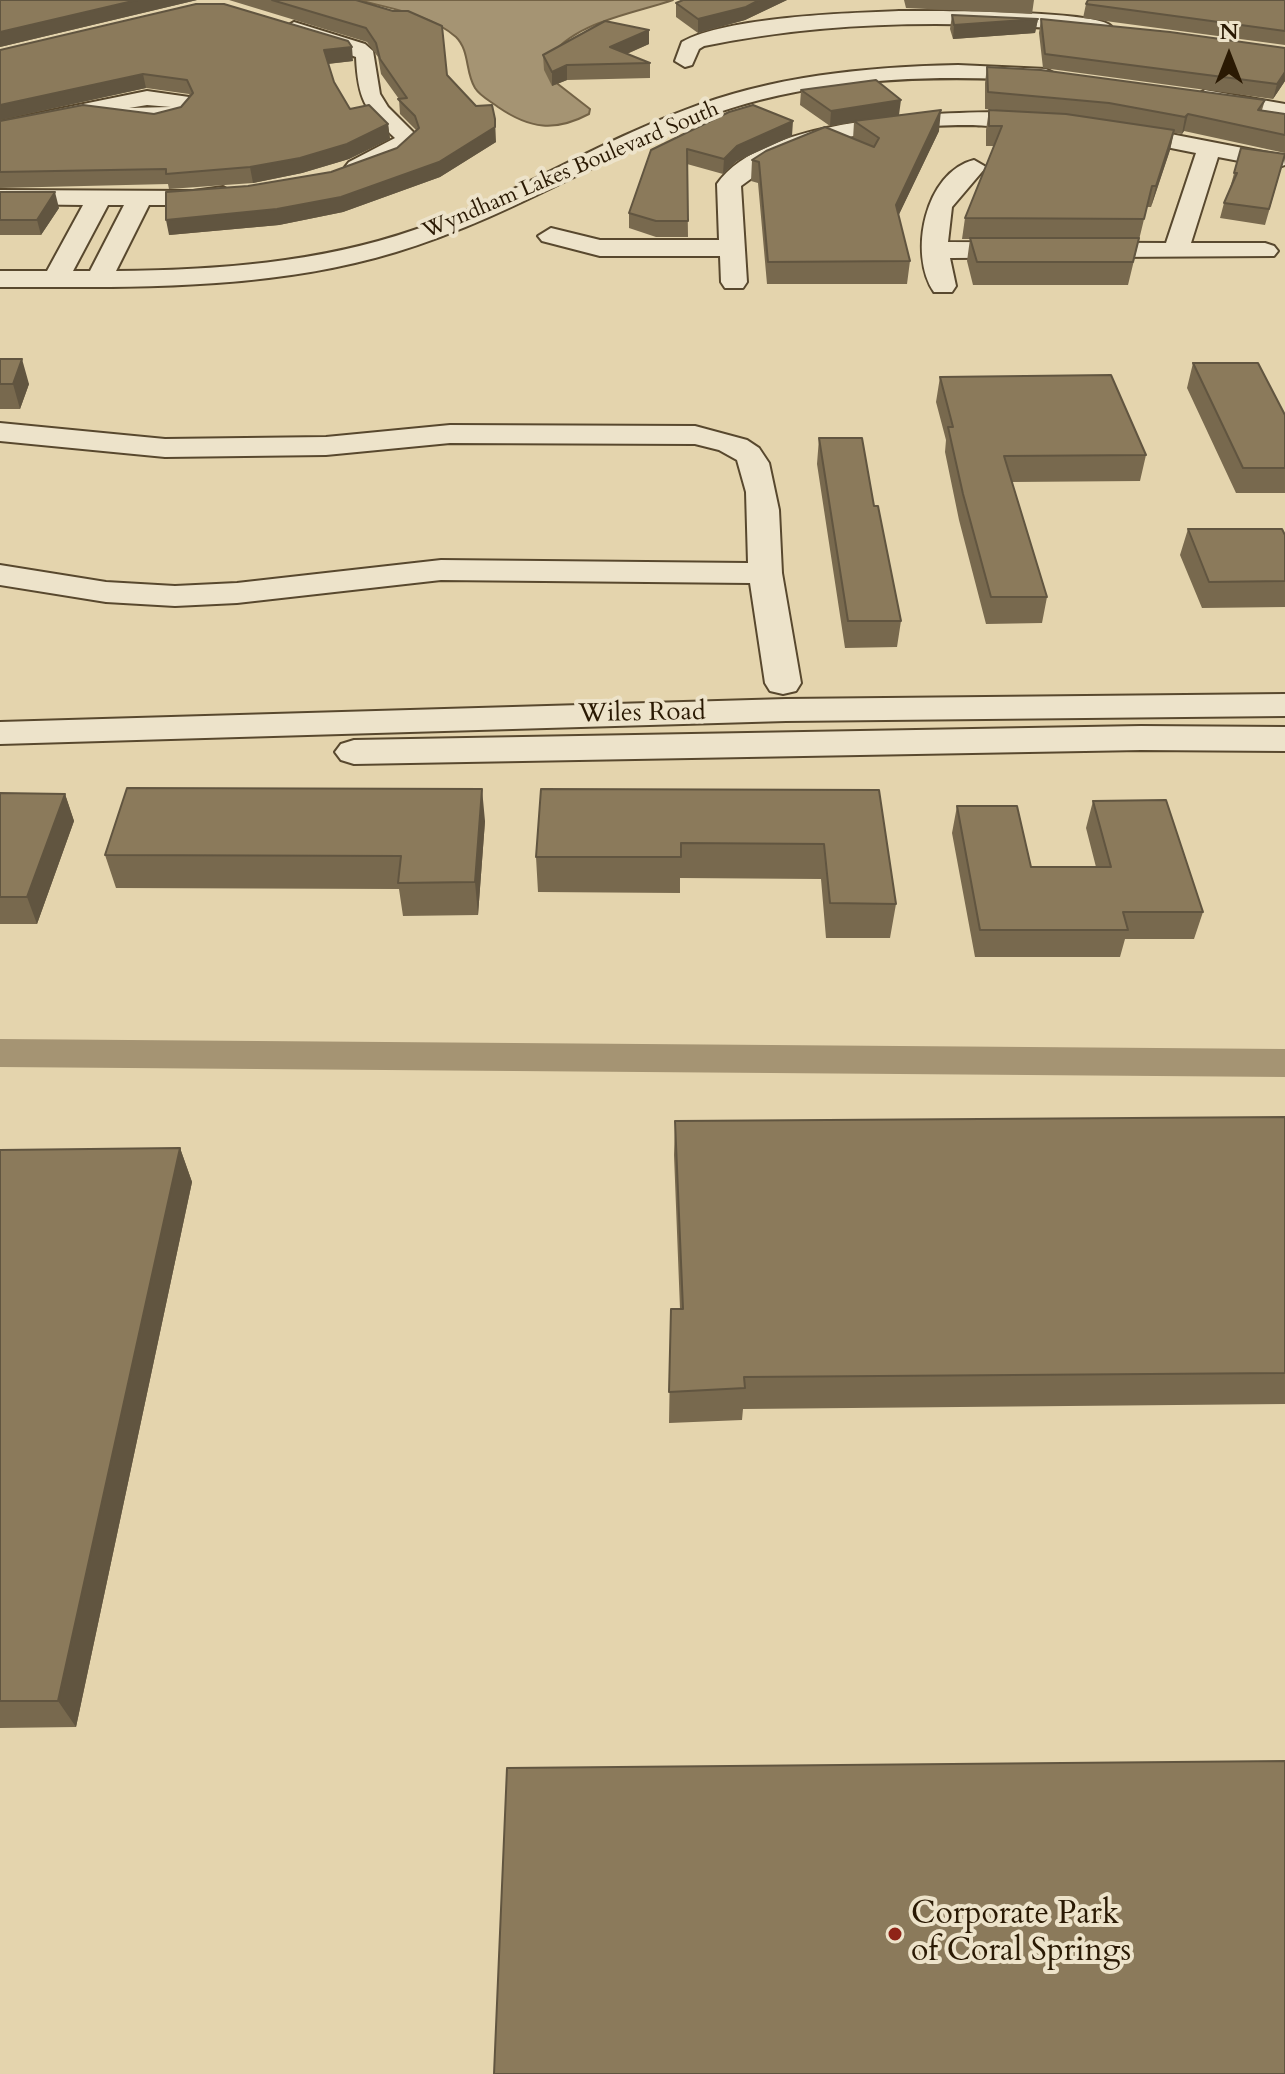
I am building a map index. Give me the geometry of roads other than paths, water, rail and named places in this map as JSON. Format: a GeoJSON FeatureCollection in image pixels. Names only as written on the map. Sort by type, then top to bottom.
{"type":"FeatureCollection","features":[{"type":"Feature","properties":{"kind":"street"},"geometry":{"type":"LineString","coordinates":[[819,0],[839,21],[905,62],[966,117],[1069,122]]}},
{"type":"Feature","properties":{"kind":"street"},"geometry":{"type":"LineString","coordinates":[[1059,0],[1065,22]]}},
{"type":"Feature","properties":{"kind":"street"},"geometry":{"type":"LineString","coordinates":[[685,61],[689,46],[698,41],[839,21]]}},
{"type":"Feature","properties":{"kind":"street"},"geometry":{"type":"LineString","coordinates":[[275,22],[358,48],[366,55],[369,94],[379,111],[406,136],[406,143],[369,163],[333,175]]}},
{"type":"Feature","properties":{"kind":"street"},"geometry":{"type":"LineString","coordinates":[[905,62],[1065,22],[1117,28]]}},
{"type":"Feature","properties":{"kind":"street"},"geometry":{"type":"LineString","coordinates":[[734,282],[729,184],[739,173],[767,158],[852,129],[905,62],[911,27],[966,117]]}},
{"type":"Feature","properties":{"kind":"street","name":"Wyndham Lakes Boulevard South"},"geometry":{"type":"LineString","coordinates":[[0,279],[260,254],[367,234],[472,199],[607,133],[671,109],[780,78],[905,62],[928,54],[1069,72]]}},
{"type":"Feature","properties":{"kind":"street"},"geometry":{"type":"LineString","coordinates":[[1285,101],[1185,88],[1285,111]]}},
{"type":"Feature","properties":{"kind":"street"},"geometry":{"type":"LineString","coordinates":[[0,128],[87,111]]}},
{"type":"Feature","properties":{"kind":"street"},"geometry":{"type":"LineString","coordinates":[[1097,127],[1276,161]]}},
{"type":"Feature","properties":{"kind":"street"},"geometry":{"type":"LineString","coordinates":[[1176,250],[1209,148]]}},
{"type":"Feature","properties":{"kind":"street"},"geometry":{"type":"LineString","coordinates":[[943,286],[931,232],[957,180],[974,167]]}},
{"type":"Feature","properties":{"kind":"street"},"geometry":{"type":"LineString","coordinates":[[0,197],[140,198],[249,192]]}},
{"type":"Feature","properties":{"kind":"street"},"geometry":{"type":"LineString","coordinates":[[60,271],[99,198]]}},
{"type":"Feature","properties":{"kind":"street"},"geometry":{"type":"LineString","coordinates":[[104,271],[140,198]]}},
{"type":"Feature","properties":{"kind":"street"},"geometry":{"type":"LineString","coordinates":[[551,236],[600,248],[733,248]]}},
{"type":"Feature","properties":{"kind":"street"},"geometry":{"type":"LineString","coordinates":[[934,250],[1265,251]]}},
{"type":"Feature","properties":{"kind":"street","name":"Wyndham Lakes Boulevard South"},"geometry":{"type":"LineString","coordinates":[[0,262],[60,271]]}},
{"type":"Feature","properties":{"kind":"street"},"geometry":{"type":"LineString","coordinates":[[0,432],[179,448],[326,446],[450,434],[695,435],[729,442],[751,456],[759,473],[765,573],[783,683]]}},
{"type":"Feature","properties":{"kind":"street"},"geometry":{"type":"LineString","coordinates":[[0,575],[106,592],[175,596],[237,593],[441,570],[765,573]]}},
{"type":"Feature","properties":{"kind":"street","name":"Wiles Road"},"geometry":{"type":"LineString","coordinates":[[0,733],[786,710],[1285,705]]}},
{"type":"Feature","properties":{"kind":"street","name":"Wiles Road"},"geometry":{"type":"LineString","coordinates":[[0,758],[1125,738],[1285,739]]}},
{"type":"Feature","properties":{"kind":"waterway"},"geometry":{"type":"LineString","coordinates":[[0,1053],[1285,1063]]}},
{"type":"Feature","properties":{"kind":"place","name":"Corporate Park of Coral Springs"},"geometry":{"type":"Point","coordinates":[895,1934]}}]}
